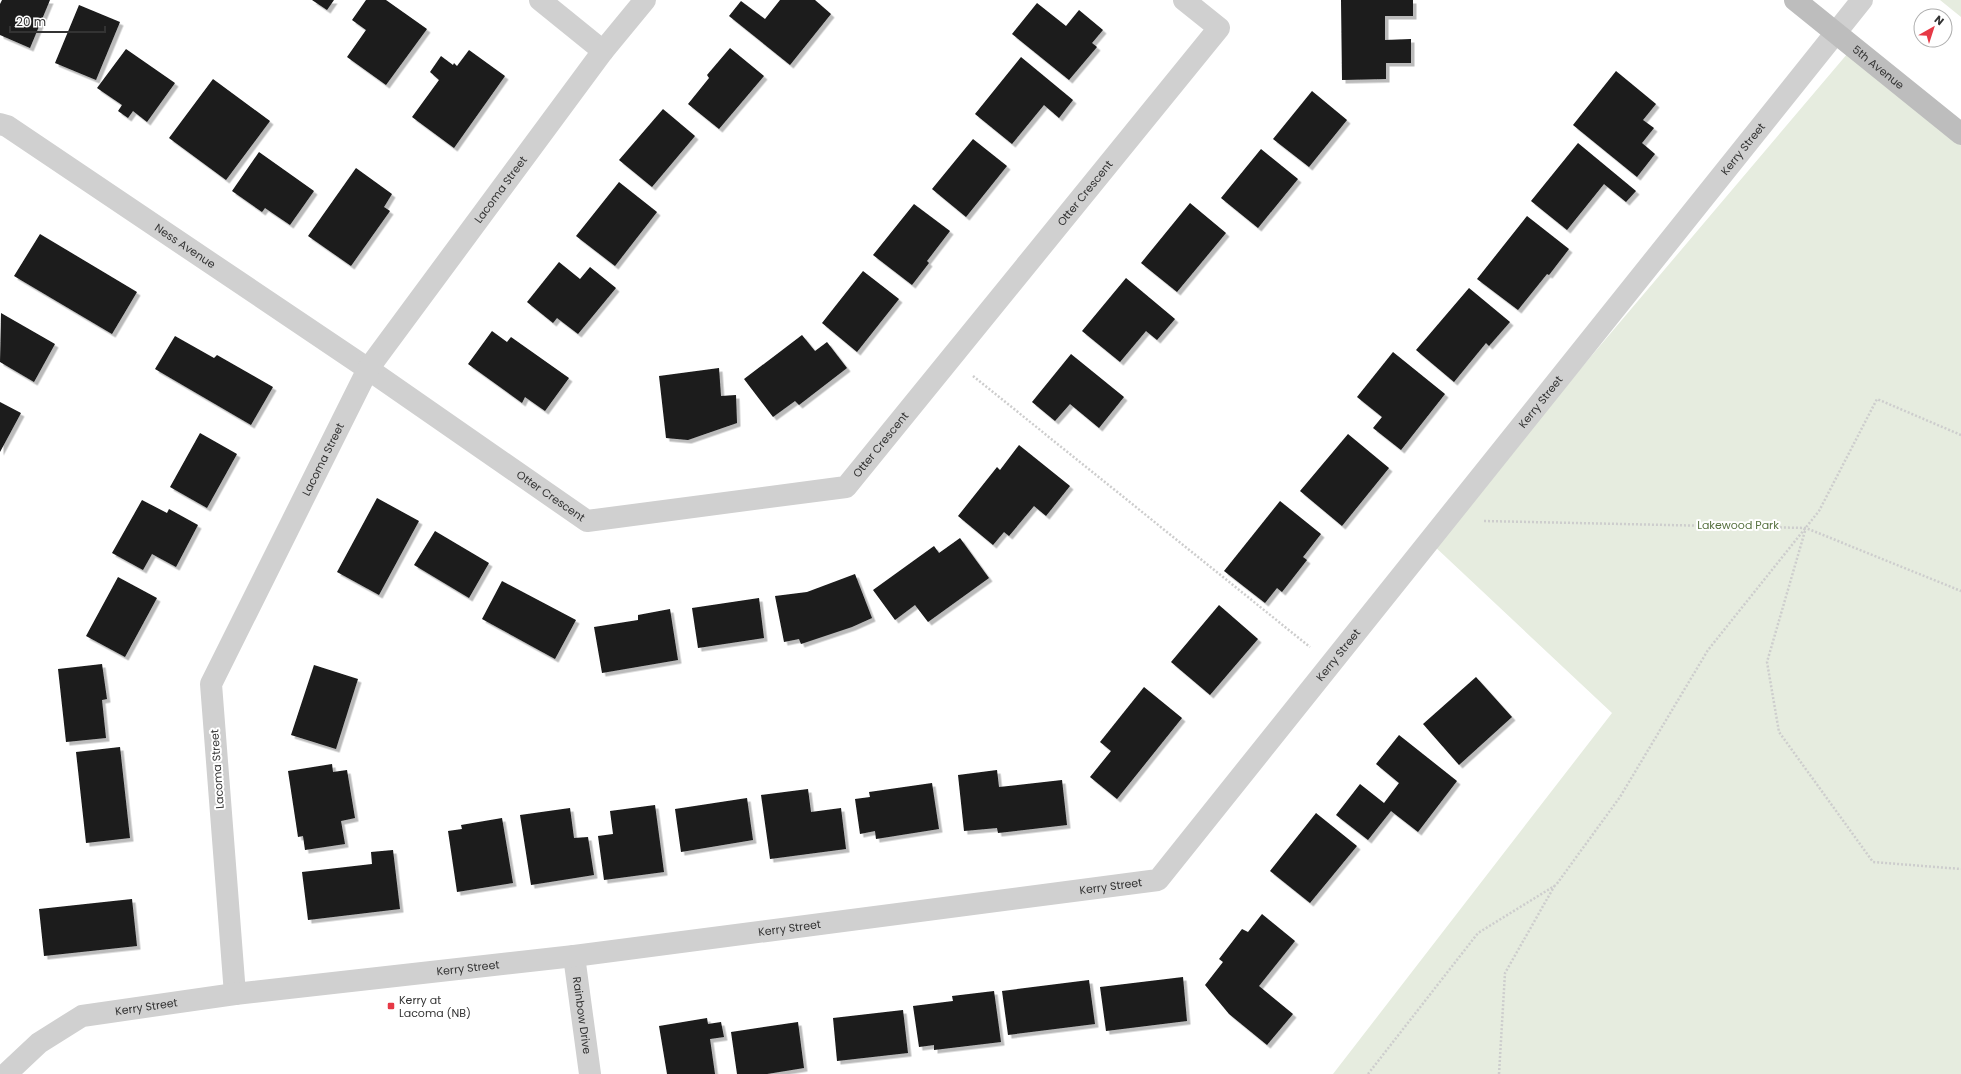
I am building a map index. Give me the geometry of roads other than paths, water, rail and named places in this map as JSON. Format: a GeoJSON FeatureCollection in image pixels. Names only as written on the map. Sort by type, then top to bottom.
{"type":"FeatureCollection","features":[{"type":"Feature","properties":{"kind":"main road","name":"5th Avenue"},"geometry":{"type":"LineString","coordinates":[[1795,0],[1961,134]]}},
{"type":"Feature","properties":{"kind":"street"},"geometry":{"type":"LineString","coordinates":[[540,0],[603,51]]}},
{"type":"Feature","properties":{"kind":"street","name":"Lacoma Street"},"geometry":{"type":"LineString","coordinates":[[235,994],[211,684],[368,369],[603,51],[645,0]]}},
{"type":"Feature","properties":{"kind":"street","name":"Otter Crescent"},"geometry":{"type":"LineString","coordinates":[[368,369],[587,521],[846,487],[1219,28],[1184,0]]}},
{"type":"Feature","properties":{"kind":"street","name":"Kerry Street"},"geometry":{"type":"LineString","coordinates":[[6,1074],[39,1043],[82,1016],[235,994],[574,956],[1158,880],[1862,0]]}},
{"type":"Feature","properties":{"kind":"street","name":"Ness Avenue"},"geometry":{"type":"LineString","coordinates":[[2,130],[368,369]]}},
{"type":"Feature","properties":{"kind":"street","name":"Rainbow Drive"},"geometry":{"type":"LineString","coordinates":[[574,956],[590,1074]]}},
{"type":"Feature","properties":{"kind":"place","name":"Kerry at Lacoma (NB)"},"geometry":{"type":"Point","coordinates":[391,1006]}},
{"type":"Feature","properties":{"kind":"park label","name":"Lakewood Park"},"geometry":{"type":"Point","coordinates":[1738,525]}}]}
